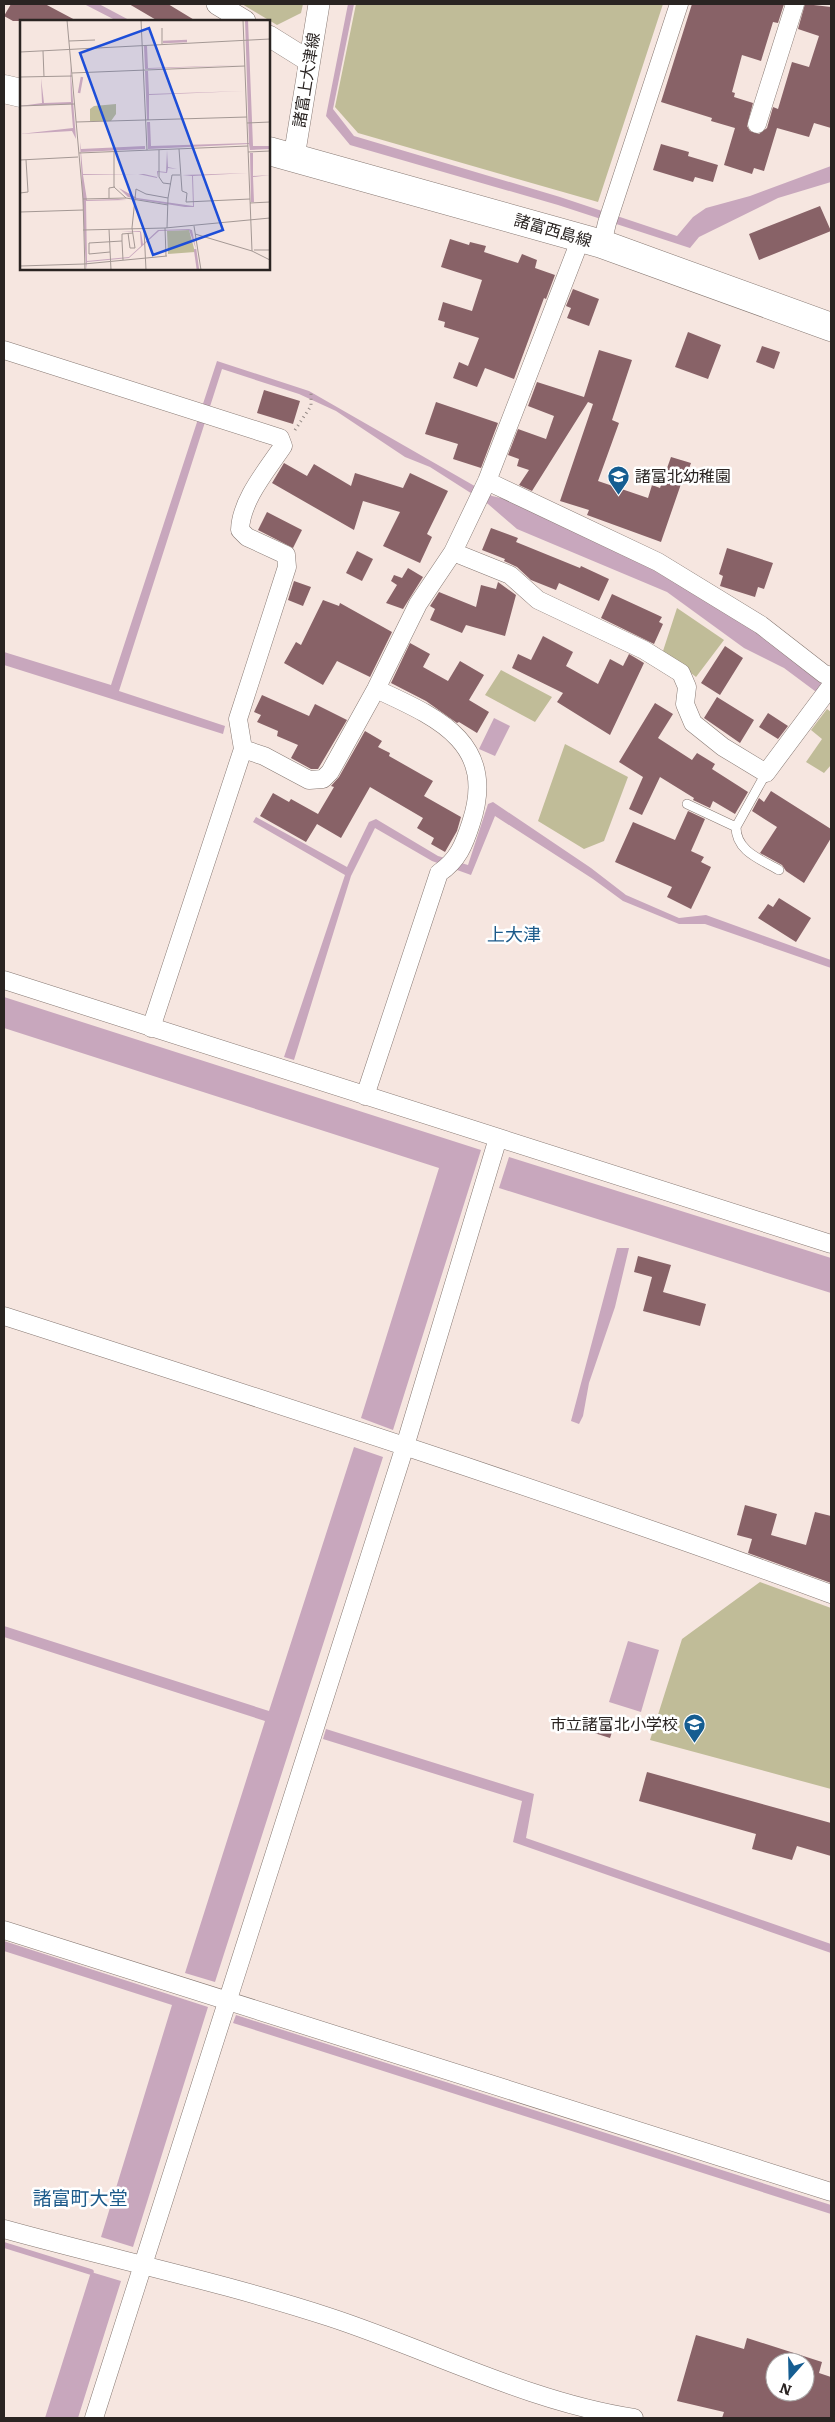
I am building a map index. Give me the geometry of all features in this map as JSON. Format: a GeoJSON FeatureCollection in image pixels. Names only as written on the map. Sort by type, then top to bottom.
{"type":"FeatureCollection","features":[{"type":"Feature","properties":{"kind":"main road"},"geometry":{"type":"LineString","coordinates":[[4,88],[20,93]]}},
{"type":"Feature","properties":{"kind":"main road","name":"諸富西島線"},"geometry":{"type":"LineString","coordinates":[[282,154],[601,228],[831,325]]}},
{"type":"Feature","properties":{"kind":"street"},"geometry":{"type":"LineString","coordinates":[[217,4],[244,20]]}},
{"type":"Feature","properties":{"kind":"street","name":"諸富上大津線"},"geometry":{"type":"LineString","coordinates":[[282,154],[308,60],[319,4]]}},
{"type":"Feature","properties":{"kind":"street"},"geometry":{"type":"LineString","coordinates":[[242,749],[264,756],[309,780],[323,779],[330,772],[376,689],[418,604],[453,552],[485,484],[601,228],[679,4]]}},
{"type":"Feature","properties":{"kind":"street"},"geometry":{"type":"LineString","coordinates":[[757,124],[795,4]]}},
{"type":"Feature","properties":{"kind":"street"},"geometry":{"type":"LineString","coordinates":[[270,37],[308,60]]}},
{"type":"Feature","properties":{"kind":"street"},"geometry":{"type":"LineString","coordinates":[[4,350],[280,438],[283,446],[254,490],[240,520],[240,530],[247,537],[286,555],[287,567],[238,719],[242,749],[151,1028]]}},
{"type":"Feature","properties":{"kind":"street"},"geometry":{"type":"LineString","coordinates":[[485,484],[658,562],[761,624],[824,674],[831,676]]}},
{"type":"Feature","properties":{"kind":"street"},"geometry":{"type":"LineString","coordinates":[[453,552],[510,575],[538,600],[644,650],[681,674],[687,686],[685,704],[694,723],[723,747],[766,773],[821,702],[831,686]]}},
{"type":"Feature","properties":{"kind":"street"},"geometry":{"type":"LineString","coordinates":[[365,1096],[439,873],[451,863],[476,809],[477,780],[470,752],[454,732],[426,712],[376,689]]}},
{"type":"Feature","properties":{"kind":"street"},"geometry":{"type":"LineString","coordinates":[[4,980],[831,1244]]}},
{"type":"Feature","properties":{"kind":"street"},"geometry":{"type":"LineString","coordinates":[[94,2418],[405,1446],[498,1138]]}},
{"type":"Feature","properties":{"kind":"street"},"geometry":{"type":"LineString","coordinates":[[4,1316],[405,1446],[667,1534],[831,1594]]}},
{"type":"Feature","properties":{"kind":"street"},"geometry":{"type":"LineString","coordinates":[[4,1930],[831,2192]]}},
{"type":"Feature","properties":{"kind":"street"},"geometry":{"type":"LineString","coordinates":[[4,2229],[237,2288],[331,2317],[534,2392],[603,2413],[634,2418]]}},
{"type":"Feature","properties":{"kind":"lane"},"geometry":{"type":"LineString","coordinates":[[766,773],[736,827],[736,835],[742,848],[779,870]]}},
{"type":"Feature","properties":{"kind":"lane"},"geometry":{"type":"LineString","coordinates":[[687,804],[736,827]]}},
{"type":"Feature","properties":{"kind":"path"},"geometry":{"type":"LineString","coordinates":[[283,446],[311,406],[311,390]]}},
{"type":"Feature","properties":{"kind":"shaded area"},"geometry":{"type":"Polygon","coordinates":[[[84,4],[99,4],[129,20],[115,20],[84,4]]]}},
{"type":"Feature","properties":{"kind":"shaded area"},"geometry":{"type":"Polygon","coordinates":[[[242,4],[303,4],[301,13],[277,25],[242,4]]]}},
{"type":"Feature","properties":{"kind":"shaded area"},"geometry":{"type":"Polygon","coordinates":[[[348,4],[354,4],[333,109],[354,136],[560,197],[677,236],[693,217],[706,208],[750,196],[831,166],[831,182],[778,198],[699,237],[690,248],[558,205],[350,145],[326,116],[348,4]]]}},
{"type":"Feature","properties":{"kind":"shaded area"},"geometry":{"type":"Polygon","coordinates":[[[356,4],[663,4],[598,202],[358,133],[335,107],[356,4]]]}},
{"type":"Feature","properties":{"kind":"shaded area"},"geometry":{"type":"Polygon","coordinates":[[[217,361],[309,391],[492,496],[510,500],[633,558],[756,630],[831,690],[831,703],[784,668],[744,648],[667,592],[517,529],[488,504],[430,467],[405,457],[336,411],[299,394],[222,369],[119,691],[225,726],[223,734],[4,665],[4,652],[111,685],[217,361]]]}},
{"type":"Feature","properties":{"kind":"shaded area"},"geometry":{"type":"Polygon","coordinates":[[[677,608],[724,640],[696,677],[663,651],[677,608]]]}},
{"type":"Feature","properties":{"kind":"shaded area"},"geometry":{"type":"Polygon","coordinates":[[[501,670],[552,697],[535,722],[485,695],[501,670]]]}},
{"type":"Feature","properties":{"kind":"shaded area"},"geometry":{"type":"Polygon","coordinates":[[[827,709],[831,712],[831,765],[824,773],[806,762],[822,739],[811,730],[827,709]]]}},
{"type":"Feature","properties":{"kind":"shaded area"},"geometry":{"type":"Polygon","coordinates":[[[494,718],[510,726],[495,756],[479,749],[494,718]]]}},
{"type":"Feature","properties":{"kind":"shaded area"},"geometry":{"type":"Polygon","coordinates":[[[565,744],[628,777],[604,841],[584,849],[538,821],[565,744]]]}},
{"type":"Feature","properties":{"kind":"shaded area"},"geometry":{"type":"Polygon","coordinates":[[[493,802],[591,868],[626,895],[679,918],[706,915],[831,960],[831,968],[705,924],[679,924],[623,901],[593,879],[495,816],[471,875],[432,861],[375,828],[351,876],[294,1060],[284,1057],[345,875],[253,822],[256,817],[347,867],[369,822],[376,819],[438,856],[468,865],[488,804],[493,802]]]}},
{"type":"Feature","properties":{"kind":"shaded area"},"geometry":{"type":"Polygon","coordinates":[[[4,997],[481,1150],[393,1430],[361,1418],[439,1168],[4,1028],[4,997]]]}},
{"type":"Feature","properties":{"kind":"shaded area"},"geometry":{"type":"Polygon","coordinates":[[[509,1157],[831,1258],[831,1293],[499,1188],[509,1157]]]}},
{"type":"Feature","properties":{"kind":"shaded area"},"geometry":{"type":"Polygon","coordinates":[[[617,1248],[629,1248],[615,1307],[589,1383],[583,1416],[579,1424],[571,1421],[617,1248]]]}},
{"type":"Feature","properties":{"kind":"shaded area"},"geometry":{"type":"Polygon","coordinates":[[[354,1447],[383,1457],[215,1982],[185,1973],[265,1721],[4,1637],[4,1626],[269,1711],[354,1447]]]}},
{"type":"Feature","properties":{"kind":"shaded area"},"geometry":{"type":"Polygon","coordinates":[[[760,1582],[831,1608],[831,1789],[650,1740],[682,1639],[760,1582]]]}},
{"type":"Feature","properties":{"kind":"shaded area"},"geometry":{"type":"Polygon","coordinates":[[[628,1641],[659,1650],[641,1712],[609,1702],[628,1641]]]}},
{"type":"Feature","properties":{"kind":"shaded area"},"geometry":{"type":"Polygon","coordinates":[[[326,1729],[534,1794],[526,1838],[831,1944],[831,1953],[513,1842],[522,1801],[323,1739],[326,1729]]]}},
{"type":"Feature","properties":{"kind":"shaded area"},"geometry":{"type":"Polygon","coordinates":[[[4,1941],[208,2007],[133,2247],[101,2237],[172,2005],[4,1951],[4,1941]]]}},
{"type":"Feature","properties":{"kind":"shaded area"},"geometry":{"type":"Polygon","coordinates":[[[236,2015],[831,2205],[831,2214],[233,2023],[236,2015]]]}},
{"type":"Feature","properties":{"kind":"shaded area"},"geometry":{"type":"Polygon","coordinates":[[[91,2272],[121,2281],[78,2418],[45,2418],[91,2272]]]}},
{"type":"Feature","properties":{"kind":"building"},"geometry":{"type":"Polygon","coordinates":[[[11,4],[45,4],[75,20],[13,21],[4,16],[11,4]]]}},
{"type":"Feature","properties":{"kind":"building"},"geometry":{"type":"Polygon","coordinates":[[[129,4],[168,4],[194,20],[156,20],[129,4]]]}},
{"type":"Feature","properties":{"kind":"building"},"geometry":{"type":"Polygon","coordinates":[[[692,4],[784,4],[778,23],[773,22],[761,61],[742,55],[732,92],[735,93],[734,97],[753,103],[747,126],[750,131],[759,134],[767,128],[773,107],[778,109],[792,62],[809,67],[819,36],[798,29],[805,4],[831,7],[831,128],[814,123],[809,137],[777,128],[764,171],[754,168],[752,174],[724,165],[735,128],[711,121],[712,118],[661,102],[692,4]]]}},
{"type":"Feature","properties":{"kind":"building"},"geometry":{"type":"Polygon","coordinates":[[[661,144],[689,152],[688,156],[718,165],[713,182],[695,177],[693,182],[653,170],[661,144]]]}},
{"type":"Feature","properties":{"kind":"building"},"geometry":{"type":"Polygon","coordinates":[[[820,206],[831,231],[759,260],[749,234],[820,206]]]}},
{"type":"Feature","properties":{"kind":"building"},"geometry":{"type":"Polygon","coordinates":[[[450,239],[469,245],[470,242],[486,246],[484,252],[518,263],[522,254],[537,260],[535,268],[555,275],[546,299],[544,298],[514,379],[485,368],[477,387],[453,378],[459,362],[468,366],[479,338],[444,327],[445,322],[438,320],[443,302],[472,311],[482,280],[441,267],[450,239]]]}},
{"type":"Feature","properties":{"kind":"building"},"geometry":{"type":"Polygon","coordinates":[[[573,289],[599,299],[589,326],[567,318],[571,308],[566,306],[573,289]]]}},
{"type":"Feature","properties":{"kind":"building"},"geometry":{"type":"Polygon","coordinates":[[[688,332],[721,345],[708,379],[675,367],[688,332]]]}},
{"type":"Feature","properties":{"kind":"building"},"geometry":{"type":"Polygon","coordinates":[[[762,346],[780,352],[774,369],[756,362],[762,346]]]}},
{"type":"Feature","properties":{"kind":"building"},"geometry":{"type":"Polygon","coordinates":[[[599,350],[632,360],[612,420],[619,423],[598,481],[648,498],[652,485],[660,488],[671,457],[691,463],[683,485],[681,484],[661,542],[587,515],[589,510],[560,501],[593,404],[588,402],[532,491],[519,485],[529,470],[517,466],[519,459],[508,455],[518,429],[546,439],[554,416],[528,406],[537,382],[584,397],[599,350]]]}},
{"type":"Feature","properties":{"kind":"building"},"geometry":{"type":"Polygon","coordinates":[[[264,390],[300,401],[293,424],[257,413],[264,390]]]}},
{"type":"Feature","properties":{"kind":"building"},"geometry":{"type":"Polygon","coordinates":[[[436,402],[498,423],[481,468],[453,459],[458,444],[425,434],[436,402]]]}},
{"type":"Feature","properties":{"kind":"building"},"geometry":{"type":"Polygon","coordinates":[[[284,463],[307,476],[314,464],[351,486],[355,473],[403,488],[410,473],[448,491],[427,534],[432,537],[420,563],[383,546],[400,512],[363,501],[354,530],[272,483],[284,463]]]}},
{"type":"Feature","properties":{"kind":"building"},"geometry":{"type":"Polygon","coordinates":[[[267,512],[302,530],[293,548],[258,530],[267,512]]]}},
{"type":"Feature","properties":{"kind":"building"},"geometry":{"type":"Polygon","coordinates":[[[491,528],[518,538],[516,542],[580,568],[581,566],[609,579],[599,601],[559,583],[556,590],[531,580],[517,567],[504,561],[505,559],[482,550],[491,528]]]}},
{"type":"Feature","properties":{"kind":"building"},"geometry":{"type":"Polygon","coordinates":[[[727,548],[773,563],[764,589],[758,587],[755,597],[720,586],[723,576],[719,574],[727,548]]]}},
{"type":"Feature","properties":{"kind":"building"},"geometry":{"type":"Polygon","coordinates":[[[357,551],[373,559],[362,581],[346,573],[357,551]]]}},
{"type":"Feature","properties":{"kind":"building"},"geometry":{"type":"Polygon","coordinates":[[[408,568],[423,577],[403,609],[386,603],[397,585],[391,581],[394,575],[402,578],[408,568]]]}},
{"type":"Feature","properties":{"kind":"building"},"geometry":{"type":"Polygon","coordinates":[[[294,581],[311,587],[303,606],[288,600],[294,581]]]}},
{"type":"Feature","properties":{"kind":"building"},"geometry":{"type":"Polygon","coordinates":[[[498,582],[516,595],[505,636],[466,625],[462,633],[430,620],[435,609],[430,606],[439,592],[476,607],[481,585],[496,589],[498,582]]]}},
{"type":"Feature","properties":{"kind":"building"},"geometry":{"type":"Polygon","coordinates":[[[612,594],[662,617],[659,622],[663,624],[654,644],[601,618],[612,594]]]}},
{"type":"Feature","properties":{"kind":"building"},"geometry":{"type":"Polygon","coordinates":[[[323,600],[339,606],[340,603],[392,632],[370,677],[337,661],[323,685],[284,663],[296,642],[301,645],[323,600]]]}},
{"type":"Feature","properties":{"kind":"building"},"geometry":{"type":"Polygon","coordinates":[[[543,636],[573,652],[566,666],[598,684],[610,659],[623,666],[629,654],[644,663],[610,735],[557,702],[563,693],[512,668],[518,654],[531,660],[543,636]]]}},
{"type":"Feature","properties":{"kind":"building"},"geometry":{"type":"Polygon","coordinates":[[[410,643],[430,654],[423,667],[448,681],[460,661],[484,675],[469,700],[489,712],[477,733],[459,722],[457,723],[426,701],[391,683],[410,643]]]}},
{"type":"Feature","properties":{"kind":"building"},"geometry":{"type":"Polygon","coordinates":[[[725,646],[743,658],[720,695],[701,683],[725,646]]]}},
{"type":"Feature","properties":{"kind":"building"},"geometry":{"type":"Polygon","coordinates":[[[262,695],[309,716],[315,704],[347,720],[318,769],[311,769],[291,758],[298,745],[277,736],[278,731],[257,722],[261,715],[254,712],[262,695]]]}},
{"type":"Feature","properties":{"kind":"building"},"geometry":{"type":"Polygon","coordinates":[[[717,697],[754,720],[740,743],[704,718],[717,697]]]}},
{"type":"Feature","properties":{"kind":"building"},"geometry":{"type":"Polygon","coordinates":[[[655,703],[673,714],[658,738],[692,760],[697,753],[715,764],[712,769],[748,792],[735,814],[713,801],[710,808],[693,800],[694,798],[660,777],[642,815],[629,809],[643,777],[619,762],[655,703]]]}},
{"type":"Feature","properties":{"kind":"building"},"geometry":{"type":"Polygon","coordinates":[[[768,713],[788,726],[778,739],[759,727],[768,713]]]}},
{"type":"Feature","properties":{"kind":"building"},"geometry":{"type":"Polygon","coordinates":[[[365,731],[382,741],[378,747],[390,753],[389,756],[433,781],[424,796],[461,817],[457,831],[445,852],[431,844],[434,838],[417,828],[423,818],[370,787],[341,838],[317,824],[306,842],[260,816],[273,793],[289,802],[291,799],[318,814],[334,787],[331,786],[339,777],[365,731]]]}},
{"type":"Feature","properties":{"kind":"building"},"geometry":{"type":"Polygon","coordinates":[[[771,791],[831,829],[831,838],[804,883],[786,871],[782,865],[760,853],[777,827],[752,811],[759,798],[764,802],[771,791]]]}},
{"type":"Feature","properties":{"kind":"building"},"geometry":{"type":"Polygon","coordinates":[[[688,811],[705,819],[691,851],[704,857],[701,862],[711,867],[691,909],[667,897],[672,887],[615,862],[633,822],[675,840],[688,811]]]}},
{"type":"Feature","properties":{"kind":"building"},"geometry":{"type":"Polygon","coordinates":[[[779,898],[811,918],[796,942],[758,918],[768,904],[773,907],[779,898]]]}},
{"type":"Feature","properties":{"kind":"building"},"geometry":{"type":"Polygon","coordinates":[[[638,1256],[671,1265],[663,1292],[706,1304],[700,1326],[643,1311],[652,1277],[634,1272],[638,1256]]]}},
{"type":"Feature","properties":{"kind":"building"},"geometry":{"type":"Polygon","coordinates":[[[745,1505],[777,1514],[771,1535],[806,1545],[815,1512],[831,1516],[831,1583],[748,1553],[752,1539],[737,1535],[745,1505]]]}},
{"type":"Feature","properties":{"kind":"building"},"geometry":{"type":"Polygon","coordinates":[[[593,1717],[615,1723],[610,1738],[588,1731],[593,1717]]]}},
{"type":"Feature","properties":{"kind":"building"},"geometry":{"type":"Polygon","coordinates":[[[647,1772],[831,1823],[831,1856],[797,1846],[792,1860],[752,1849],[756,1834],[639,1801],[647,1772]]]}},
{"type":"Feature","properties":{"kind":"building"},"geometry":{"type":"Polygon","coordinates":[[[696,2335],[744,2349],[747,2338],[791,2352],[765,2352],[765,2402],[815,2402],[815,2360],[822,2362],[819,2373],[831,2377],[831,2418],[722,2418],[724,2412],[677,2401],[696,2335]]]}},
{"type":"Feature","properties":{"kind":"waterway"},"geometry":{"type":"LineString","coordinates":[[4,2245],[91,2272]]}},
{"type":"Feature","properties":{"kind":"place","name":"諸富北幼稚園"},"geometry":{"type":"Point","coordinates":[619,495]}},
{"type":"Feature","properties":{"kind":"place","name":"市立諸富北小学校"},"geometry":{"type":"Point","coordinates":[694,1743]}},
{"type":"Feature","properties":{"kind":"district","name":"上大津"},"geometry":{"type":"Point","coordinates":[514,935]}},
{"type":"Feature","properties":{"kind":"district","name":"諸富町大堂"},"geometry":{"type":"Point","coordinates":[80,2198]}}]}
